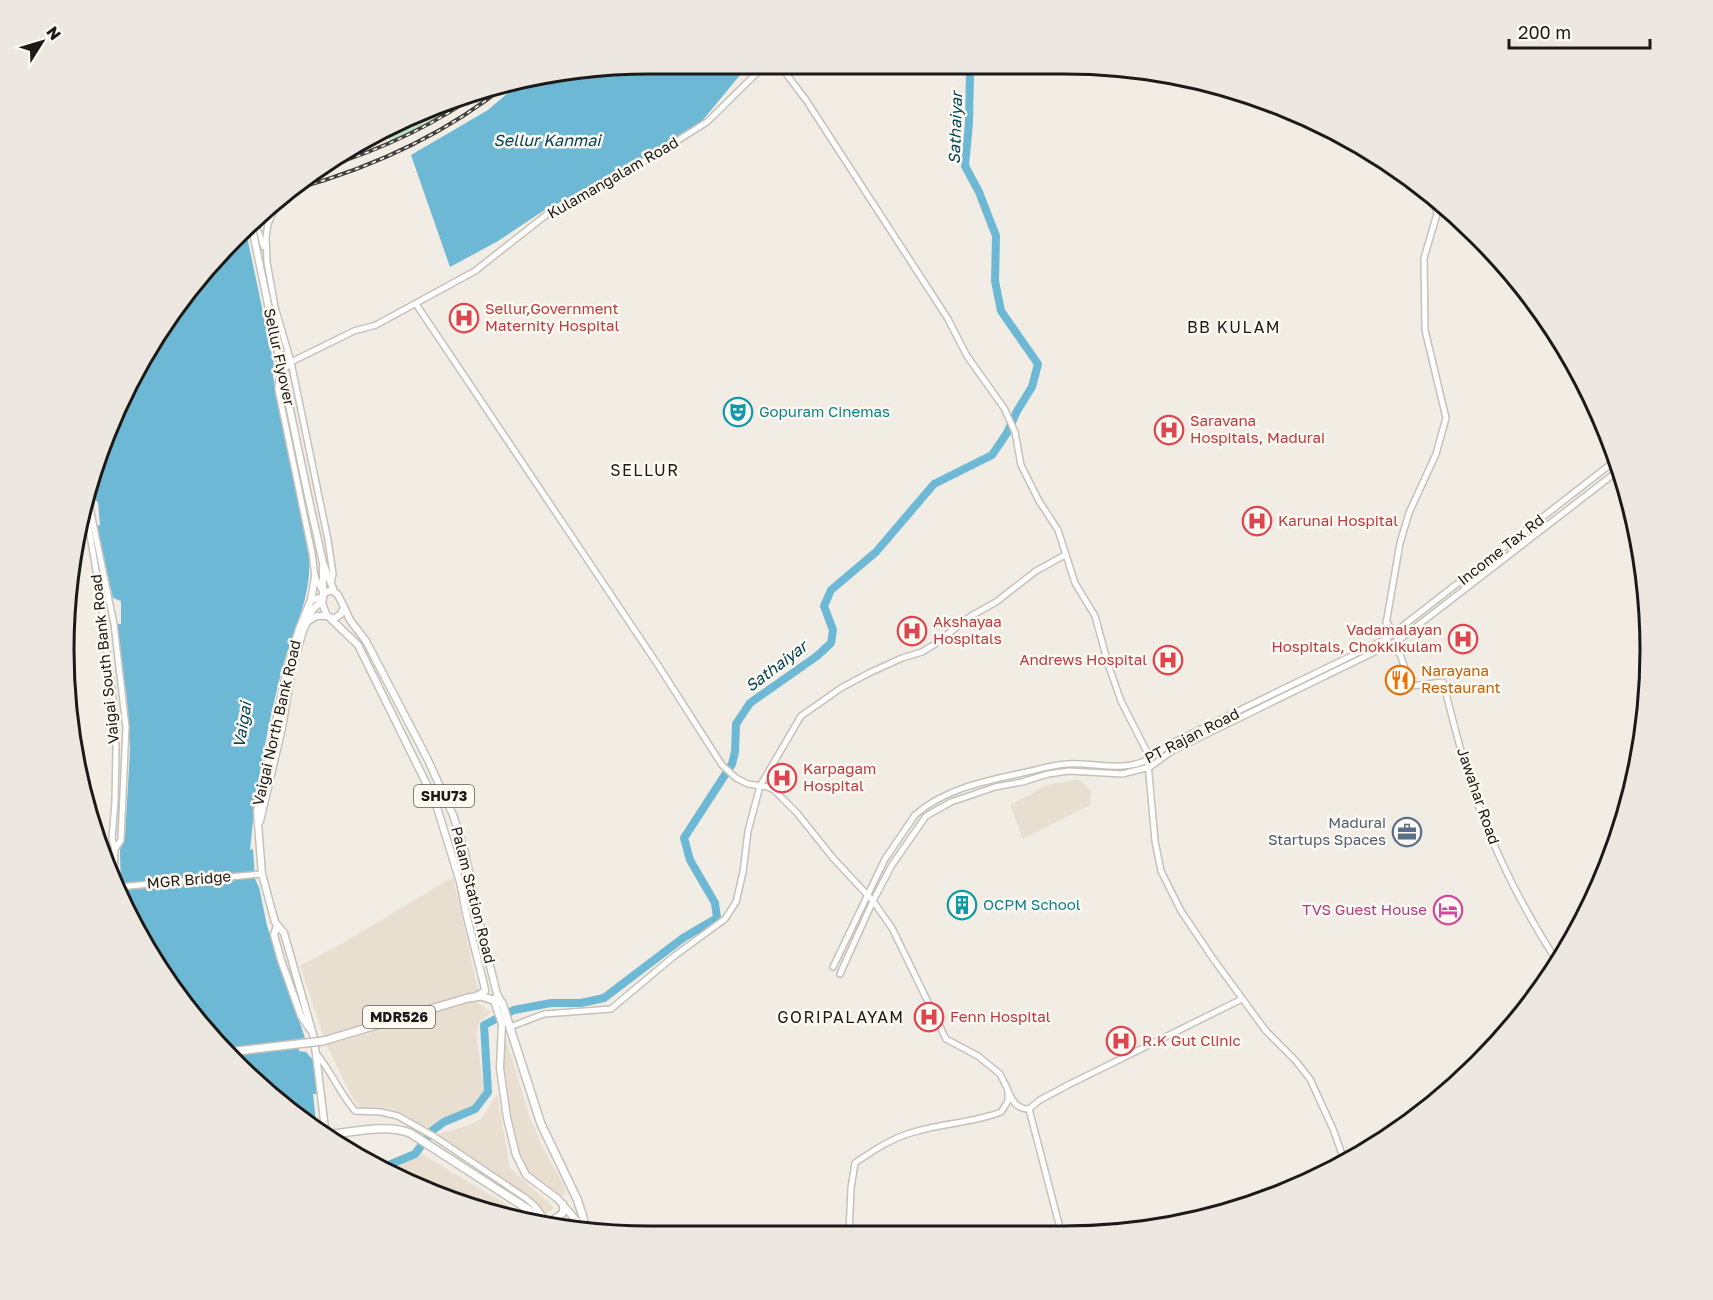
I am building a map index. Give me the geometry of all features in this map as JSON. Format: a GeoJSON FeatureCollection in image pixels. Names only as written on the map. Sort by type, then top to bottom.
{"type":"FeatureCollection","features":[{"type":"Feature","properties":{"kind":"highway","name":"MDR526"},"geometry":{"type":"LineString","coordinates":[[236,1051],[323,1041],[406,1014],[476,996],[498,1002]]}},
{"type":"Feature","properties":{"kind":"highway","name":"Palam Station Road"},"geometry":{"type":"LineString","coordinates":[[498,1002],[541,1125],[577,1199],[584,1223]]}},
{"type":"Feature","properties":{"kind":"highway"},"geometry":{"type":"LineString","coordinates":[[338,1134],[384,1129],[401,1130],[419,1138],[537,1215]]}},
{"type":"Feature","properties":{"kind":"main road","name":"Sellur Flyover"},"geometry":{"type":"LineString","coordinates":[[253,232],[323,563]]}},
{"type":"Feature","properties":{"kind":"main road","name":"SHU73"},"geometry":{"type":"LineString","coordinates":[[323,563],[334,591],[344,607]]}},
{"type":"Feature","properties":{"kind":"main road","name":"SHU73"},"geometry":{"type":"LineString","coordinates":[[323,563],[322,597],[329,617]]}},
{"type":"Feature","properties":{"kind":"main road","name":"Vaigai North Bank Road"},"geometry":{"type":"LineString","coordinates":[[315,576],[311,601],[299,629],[288,665],[257,811],[259,874],[277,926],[284,933],[312,1032],[326,1126]]}},
{"type":"Feature","properties":{"kind":"main road"},"geometry":{"type":"LineString","coordinates":[[311,601],[322,597],[327,591],[334,591]]}},
{"type":"Feature","properties":{"kind":"main road","name":"Vaigai North Bank Road"},"geometry":{"type":"LineString","coordinates":[[259,828],[282,728],[292,668],[308,621],[322,597]]}},
{"type":"Feature","properties":{"kind":"main road"},"geometry":{"type":"LineString","coordinates":[[308,621],[317,616],[340,616],[344,607]]}},
{"type":"Feature","properties":{"kind":"main road","name":"Palam Station Road"},"geometry":{"type":"LineString","coordinates":[[344,607],[350,620],[366,641],[427,758],[453,815],[464,849],[467,871],[498,1002]]}},
{"type":"Feature","properties":{"kind":"main road","name":"Palam Station Road"},"geometry":{"type":"LineString","coordinates":[[329,617],[358,645],[435,801],[460,882],[484,985],[485,991],[476,996]]}},
{"type":"Feature","properties":{"kind":"main road","name":"Vaigai North Bank Road"},"geometry":{"type":"LineString","coordinates":[[277,926],[274,935],[281,960],[301,1016],[312,1032]]}},
{"type":"Feature","properties":{"kind":"main road"},"geometry":{"type":"LineString","coordinates":[[506,1024],[500,1068],[507,1118],[516,1155],[526,1175],[563,1204],[578,1222]]}},
{"type":"Feature","properties":{"kind":"main road"},"geometry":{"type":"LineString","coordinates":[[557,1219],[563,1213],[563,1204]]}},
{"type":"Feature","properties":{"kind":"street","name":"Kulamangalam Road"},"geometry":{"type":"LineString","coordinates":[[291,362],[354,331],[376,325],[475,271],[546,214],[629,171],[707,122],[756,74]]}},
{"type":"Feature","properties":{"kind":"street"},"geometry":{"type":"LineString","coordinates":[[786,74],[806,100],[913,264],[948,319],[967,356],[1008,417],[1015,432],[1021,465],[1039,501],[1058,530],[1075,583],[1095,616],[1121,701],[1135,724],[1149,760],[1155,840],[1161,871],[1181,911],[1242,999],[1266,1031],[1296,1060],[1310,1079],[1342,1154]]}},
{"type":"Feature","properties":{"kind":"street"},"geometry":{"type":"LineString","coordinates":[[1400,654],[1389,646],[1386,639],[1386,621],[1400,543],[1409,513],[1439,444],[1446,418],[1425,330],[1424,258],[1436,212]]}},
{"type":"Feature","properties":{"kind":"street"},"geometry":{"type":"LineString","coordinates":[[266,251],[268,224],[272,216]]}},
{"type":"Feature","properties":{"kind":"street"},"geometry":{"type":"LineString","coordinates":[[257,229],[266,251],[275,307],[291,362],[329,548],[333,574],[331,583]]}},
{"type":"Feature","properties":{"kind":"street"},"geometry":{"type":"LineString","coordinates":[[416,304],[658,665],[722,765],[736,778],[748,784],[774,790],[873,901],[892,928],[946,1039],[994,1067],[1014,1104],[1023,1109],[1029,1109],[1040,1100],[1068,1085],[1242,999]]}},
{"type":"Feature","properties":{"kind":"street"},"geometry":{"type":"LineString","coordinates":[[291,362],[278,380],[278,389],[315,576],[322,597]]}},
{"type":"Feature","properties":{"kind":"street","name":"Income Tax Rd"},"geometry":{"type":"LineString","coordinates":[[1386,639],[1609,465]]}},
{"type":"Feature","properties":{"kind":"street","name":"Income Tax Rd"},"geometry":{"type":"LineString","coordinates":[[1389,646],[1612,475]]}},
{"type":"Feature","properties":{"kind":"street","name":"Vaigai South Bank Road"},"geometry":{"type":"LineString","coordinates":[[91,511],[114,624],[126,727],[121,840],[115,849]]}},
{"type":"Feature","properties":{"kind":"street","name":"Vaigai South Bank Road"},"geometry":{"type":"LineString","coordinates":[[88,524],[113,699],[116,759],[112,839],[115,849],[114,864]]}},
{"type":"Feature","properties":{"kind":"street"},"geometry":{"type":"LineString","coordinates":[[506,1024],[544,1014],[611,1009],[673,957],[725,919],[736,902],[743,872],[748,831],[760,786],[801,716],[841,688],[869,673],[922,652],[971,616],[996,602],[1036,570],[1065,555]]}},
{"type":"Feature","properties":{"kind":"street"},"geometry":{"type":"LineString","coordinates":[[1386,621],[1399,640]]}},
{"type":"Feature","properties":{"kind":"street","name":"PT Rajan Road"},"geometry":{"type":"LineString","coordinates":[[840,974],[892,865],[926,816],[951,802],[995,787],[1048,774],[1069,771],[1122,774],[1150,767],[1222,723],[1386,639]]}},
{"type":"Feature","properties":{"kind":"street","name":"Jawahar Road"},"geometry":{"type":"LineString","coordinates":[[1399,640],[1400,654],[1411,686],[1443,682],[1469,777],[1486,826],[1506,869],[1553,953]]}},
{"type":"Feature","properties":{"kind":"street","name":"PT Rajan Road"},"geometry":{"type":"LineString","coordinates":[[833,967],[885,859],[915,815],[921,810],[957,791],[994,778],[1047,766],[1070,764],[1123,767],[1149,760],[1168,745],[1222,723],[1389,646]]}},
{"type":"Feature","properties":{"kind":"street","name":"MGR Bridge"},"geometry":{"type":"LineString","coordinates":[[124,886],[259,874]]}},
{"type":"Feature","properties":{"kind":"street"},"geometry":{"type":"LineString","coordinates":[[315,1051],[326,1064],[343,1096],[355,1111],[381,1112],[398,1116],[422,1129],[527,1199],[543,1216]]}},
{"type":"Feature","properties":{"kind":"street"},"geometry":{"type":"LineString","coordinates":[[849,1226],[855,1163],[881,1145],[914,1131],[982,1120],[1002,1112],[1008,1101],[1008,1090]]}},
{"type":"Feature","properties":{"kind":"street"},"geometry":{"type":"LineString","coordinates":[[1029,1109],[1059,1226]]}},
{"type":"Feature","properties":{"kind":"shaded area"},"geometry":{"type":"Polygon","coordinates":[[[1079,779],[1091,791],[1090,805],[1023,839],[1010,805],[1047,785],[1079,779]]]}},
{"type":"Feature","properties":{"kind":"shaded area"},"geometry":{"type":"Polygon","coordinates":[[[453,877],[478,990],[331,1035],[333,1044],[475,1001],[491,1012],[480,1021],[476,1033],[484,1091],[473,1107],[443,1119],[429,1129],[393,1109],[359,1107],[327,1046],[300,966],[453,877]]]}},
{"type":"Feature","properties":{"kind":"shaded area"},"geometry":{"type":"Polygon","coordinates":[[[505,1036],[529,1115],[542,1146],[564,1186],[566,1193],[562,1196],[535,1181],[517,1160],[503,1082],[501,1037],[505,1036]]]}},
{"type":"Feature","properties":{"kind":"shaded area"},"geometry":{"type":"Polygon","coordinates":[[[497,1094],[510,1168],[554,1208],[546,1214],[438,1134],[467,1126],[481,1119],[497,1094]]]}},
{"type":"Feature","properties":{"kind":"shaded area"},"geometry":{"type":"Polygon","coordinates":[[[420,1153],[516,1210],[465,1196],[395,1167],[420,1153]]]}},
{"type":"Feature","properties":{"kind":"green space"},"geometry":{"type":"Polygon","coordinates":[[[449,110],[411,131],[389,141],[389,136],[395,133],[449,110]]]}},
{"type":"Feature","properties":{"kind":"water","name":"Sellur Kanmai"},"geometry":{"type":"Polygon","coordinates":[[[650,74],[741,74],[702,121],[628,168],[543,211],[498,241],[450,267],[411,155],[488,110],[510,91],[575,78],[650,74]]]}},
{"type":"Feature","properties":{"kind":"water","name":"Vaigai"},"geometry":{"type":"Polygon","coordinates":[[[247,237],[274,365],[273,376],[309,557],[304,603],[284,662],[266,741],[250,850],[253,849],[255,879],[259,887],[267,926],[305,1038],[298,1039],[299,1051],[306,1052],[313,1060],[317,1094],[313,1094],[316,1119],[242,1058],[193,1001],[151,938],[121,879],[120,850],[125,838],[130,750],[127,699],[117,624],[121,624],[121,601],[113,598],[97,526],[100,525],[98,502],[94,499],[117,429],[151,362],[193,299],[247,237]]]}},
{"type":"Feature","properties":{"kind":"waterway","name":"Sathaiyar"},"geometry":{"type":"LineString","coordinates":[[390,1164],[415,1154],[433,1130],[444,1122],[475,1109],[488,1092],[484,1025],[514,1010],[551,1003],[581,1003],[604,998],[683,938],[717,918],[715,903],[690,860],[684,838],[732,764],[736,724],[750,703],[817,656],[831,643],[833,630],[824,606],[831,590],[876,552],[934,484],[992,455],[1032,387],[1038,364],[1001,311],[995,281],[996,236],[979,192],[965,166],[970,74]]}},
{"type":"Feature","properties":{"kind":"railway"},"geometry":{"type":"LineString","coordinates":[[312,184],[353,170],[409,146],[462,117],[493,96]]}},
{"type":"Feature","properties":{"kind":"railway"},"geometry":{"type":"LineString","coordinates":[[351,158],[406,136],[458,107]]}},
{"type":"Feature","properties":{"kind":"place","name":"Sellur,Government Maternity Hospital"},"geometry":{"type":"Point","coordinates":[464,318]}},
{"type":"Feature","properties":{"kind":"place","name":"Gopuram Cinemas"},"geometry":{"type":"Point","coordinates":[738,412]}},
{"type":"Feature","properties":{"kind":"place","name":"Saravana Hospitals, Madurai"},"geometry":{"type":"Point","coordinates":[1169,430]}},
{"type":"Feature","properties":{"kind":"place","name":"Karunai Hospital"},"geometry":{"type":"Point","coordinates":[1257,521]}},
{"type":"Feature","properties":{"kind":"place","name":"Akshayaa Hospitals"},"geometry":{"type":"Point","coordinates":[912,631]}},
{"type":"Feature","properties":{"kind":"place","name":"Vadamalayan Hospitals, Chokkikulam"},"geometry":{"type":"Point","coordinates":[1463,639]}},
{"type":"Feature","properties":{"kind":"place","name":"Andrews Hospital"},"geometry":{"type":"Point","coordinates":[1168,660]}},
{"type":"Feature","properties":{"kind":"place","name":"Narayana Restaurant"},"geometry":{"type":"Point","coordinates":[1400,680]}},
{"type":"Feature","properties":{"kind":"place","name":"Karpagam Hospital"},"geometry":{"type":"Point","coordinates":[782,778]}},
{"type":"Feature","properties":{"kind":"place","name":"Madurai Startups Spaces"},"geometry":{"type":"Point","coordinates":[1407,832]}},
{"type":"Feature","properties":{"kind":"place","name":"OCPM School"},"geometry":{"type":"Point","coordinates":[962,905]}},
{"type":"Feature","properties":{"kind":"place","name":"TVS Guest House"},"geometry":{"type":"Point","coordinates":[1448,910]}},
{"type":"Feature","properties":{"kind":"place","name":"Fenn Hospital"},"geometry":{"type":"Point","coordinates":[929,1017]}},
{"type":"Feature","properties":{"kind":"place","name":"R.K Gut Clinic"},"geometry":{"type":"Point","coordinates":[1121,1041]}},
{"type":"Feature","properties":{"kind":"district","name":"BB KULAM"},"geometry":{"type":"Point","coordinates":[1234,327]}},
{"type":"Feature","properties":{"kind":"district","name":"SELLUR"},"geometry":{"type":"Point","coordinates":[645,470]}},
{"type":"Feature","properties":{"kind":"district","name":"GORIPALAYAM"},"geometry":{"type":"Point","coordinates":[841,1017]}}]}
